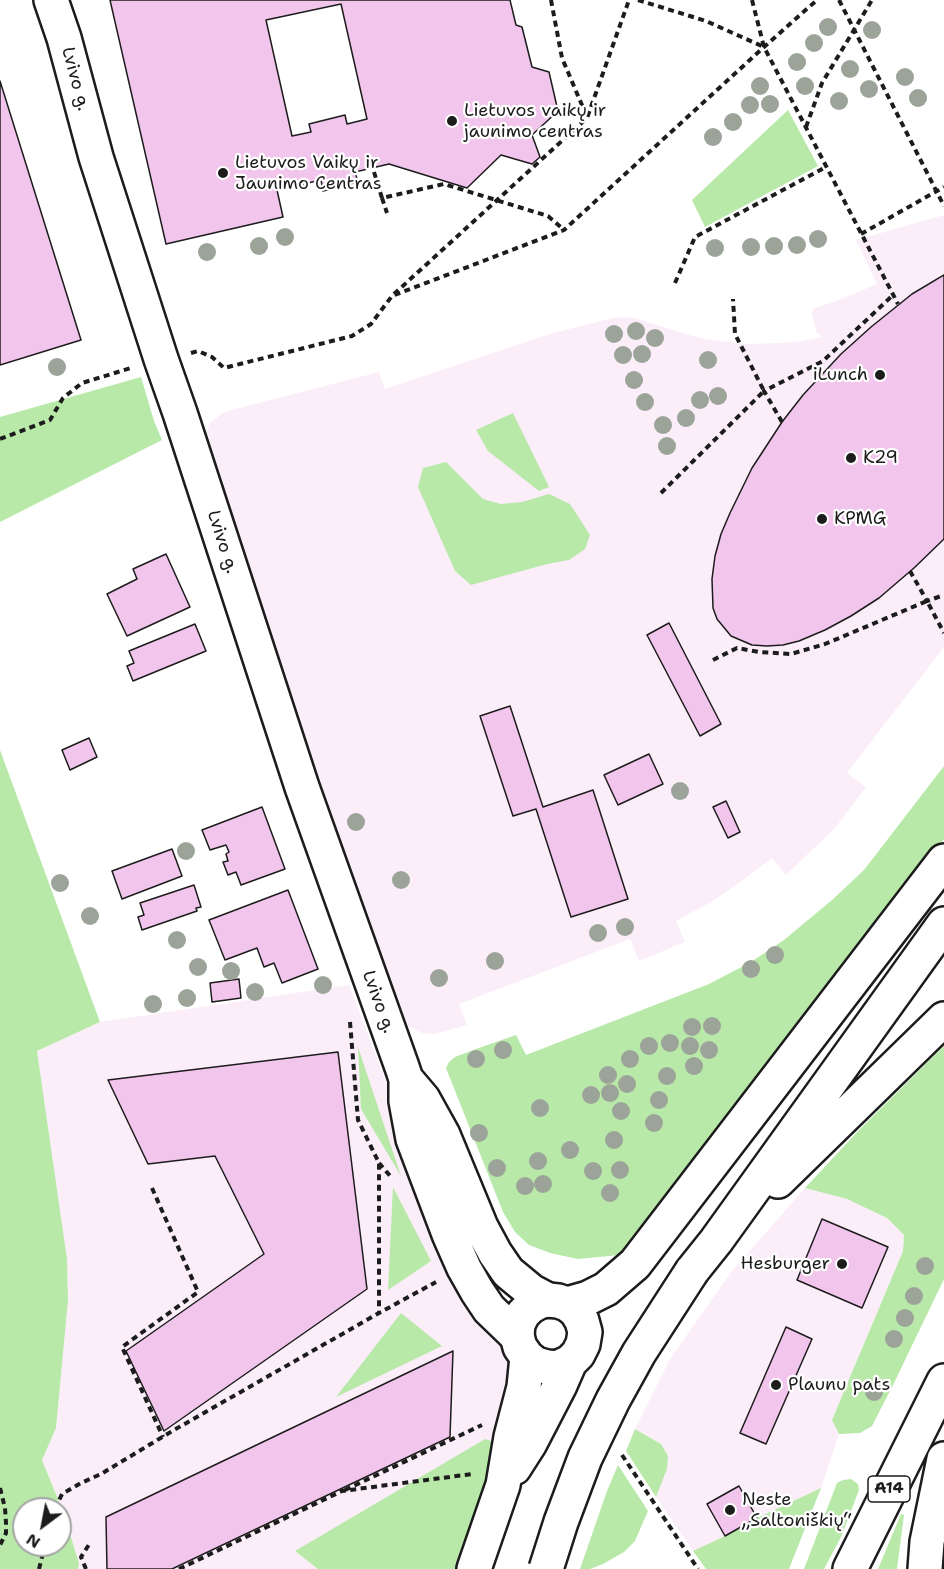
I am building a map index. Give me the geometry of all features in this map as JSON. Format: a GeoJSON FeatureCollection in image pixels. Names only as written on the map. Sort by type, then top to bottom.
{"type":"FeatureCollection","features":[{"type":"Feature","properties":{"kind":"main road","name":"Lvivo g."},"geometry":{"type":"LineString","coordinates":[[51,0],[64,38],[96,157],[161,359],[302,787],[406,1079],[406,1101],[413,1139],[448,1234],[464,1268],[489,1309],[522,1347]]}},
{"type":"Feature","properties":{"kind":"main road"},"geometry":{"type":"LineString","coordinates":[[474,1569],[492,1479],[512,1437],[524,1387],[522,1347],[518,1324],[523,1314],[538,1302],[588,1298],[606,1289],[635,1264],[944,861]]}},
{"type":"Feature","properties":{"kind":"main road"},"geometry":{"type":"LineString","coordinates":[[546,1569],[585,1458],[639,1353],[692,1271],[944,924]]}},
{"type":"Feature","properties":{"kind":"main road"},"geometry":{"type":"LineString","coordinates":[[716,1241],[944,1019]]}},
{"type":"Feature","properties":{"kind":"main road","name":"Lvivo g."},"geometry":{"type":"LineString","coordinates":[[406,1079],[423,1099],[443,1135],[481,1227],[508,1272],[531,1291],[558,1302]]}},
{"type":"Feature","properties":{"kind":"main road"},"geometry":{"type":"LineString","coordinates":[[522,1347],[536,1364],[547,1367],[557,1368],[570,1362],[578,1354],[585,1332],[582,1321],[576,1311],[558,1302]]}},
{"type":"Feature","properties":{"kind":"main road"},"geometry":{"type":"LineString","coordinates":[[492,1479],[530,1443],[570,1362]]}},
{"type":"Feature","properties":{"kind":"main road","name":"A14"},"geometry":{"type":"LineString","coordinates":[[850,1569],[944,1381]]}},
{"type":"Feature","properties":{"kind":"main road"},"geometry":{"type":"LineString","coordinates":[[925,1569],[927,1542],[944,1459]]}},
{"type":"Feature","properties":{"kind":"path"},"geometry":{"type":"LineString","coordinates":[[551,0],[562,58],[587,118]]}},
{"type":"Feature","properties":{"kind":"path"},"geometry":{"type":"LineString","coordinates":[[0,439],[50,420],[63,398],[82,383],[161,359],[198,351],[212,357],[224,368],[352,336],[371,324],[392,296],[587,118],[628,0]]}},
{"type":"Feature","properties":{"kind":"path"},"geometry":{"type":"LineString","coordinates":[[638,0],[706,21],[764,47]]}},
{"type":"Feature","properties":{"kind":"path"},"geometry":{"type":"LineString","coordinates":[[752,0],[764,47],[898,304]]}},
{"type":"Feature","properties":{"kind":"path"},"geometry":{"type":"LineString","coordinates":[[392,296],[564,230],[817,0]]}},
{"type":"Feature","properties":{"kind":"path"},"geometry":{"type":"LineString","coordinates":[[839,0],[944,206]]}},
{"type":"Feature","properties":{"kind":"path"},"geometry":{"type":"LineString","coordinates":[[806,128],[822,84],[872,0]]}},
{"type":"Feature","properties":{"kind":"path"},"geometry":{"type":"LineString","coordinates":[[675,283],[695,237],[826,167]]}},
{"type":"Feature","properties":{"kind":"path"},"geometry":{"type":"LineString","coordinates":[[374,172],[387,213]]}},
{"type":"Feature","properties":{"kind":"path"},"geometry":{"type":"LineString","coordinates":[[382,198],[444,184],[548,216],[564,230]]}},
{"type":"Feature","properties":{"kind":"path"},"geometry":{"type":"LineString","coordinates":[[861,234],[944,187]]}},
{"type":"Feature","properties":{"kind":"path"},"geometry":{"type":"LineString","coordinates":[[661,493],[764,391],[823,361],[893,295]]}},
{"type":"Feature","properties":{"kind":"path"},"geometry":{"type":"LineString","coordinates":[[733,299],[735,334],[782,422]]}},
{"type":"Feature","properties":{"kind":"path"},"geometry":{"type":"LineString","coordinates":[[910,571],[944,633]]}},
{"type":"Feature","properties":{"kind":"path"},"geometry":{"type":"LineString","coordinates":[[713,660],[737,648],[791,654],[825,644],[944,595]]}},
{"type":"Feature","properties":{"kind":"path"},"geometry":{"type":"LineString","coordinates":[[350,1020],[358,1120],[379,1163],[379,1313]]}},
{"type":"Feature","properties":{"kind":"path"},"geometry":{"type":"LineString","coordinates":[[152,1188],[198,1292],[122,1347],[163,1437]]}},
{"type":"Feature","properties":{"kind":"path"},"geometry":{"type":"LineString","coordinates":[[61,1497],[81,1483],[101,1474],[440,1280]]}},
{"type":"Feature","properties":{"kind":"path"},"geometry":{"type":"LineString","coordinates":[[179,1569],[492,1420]]}},
{"type":"Feature","properties":{"kind":"path"},"geometry":{"type":"LineString","coordinates":[[342,1491],[492,1479]]}},
{"type":"Feature","properties":{"kind":"path"},"geometry":{"type":"LineString","coordinates":[[0,1488],[5,1508],[6,1533],[0,1545]]}},
{"type":"Feature","properties":{"kind":"path"},"geometry":{"type":"LineString","coordinates":[[86,1569],[81,1557],[90,1543]]}},
{"type":"Feature","properties":{"kind":"shaded area"},"geometry":{"type":"Polygon","coordinates":[[[944,215],[944,647],[847,773],[866,787],[835,828],[786,875],[772,858],[711,902],[676,921],[685,942],[639,961],[630,939],[459,1004],[467,1025],[435,1034],[422,1033],[408,1026],[367,916],[206,447],[205,434],[210,423],[224,412],[379,372],[385,389],[553,333],[613,318],[638,319],[705,339],[743,344],[781,343],[822,337],[816,332],[812,313],[814,308],[877,284],[856,240],[944,215]]]}},
{"type":"Feature","properties":{"kind":"shaded area"},"geometry":{"type":"Polygon","coordinates":[[[349,985],[462,1281],[495,1327],[510,1362],[514,1384],[500,1444],[295,1551],[318,1569],[78,1569],[79,1563],[72,1541],[72,1497],[57,1497],[42,1460],[56,1428],[68,1300],[67,1259],[37,1051],[100,1022],[349,985]]]}},
{"type":"Feature","properties":{"kind":"shaded area"},"geometry":{"type":"Polygon","coordinates":[[[805,1188],[847,1199],[887,1218],[904,1234],[903,1251],[832,1420],[839,1434],[821,1488],[693,1551],[656,1497],[667,1469],[661,1444],[635,1429],[670,1359],[732,1271],[805,1188]]]}},
{"type":"Feature","properties":{"kind":"green space"},"geometry":{"type":"Polygon","coordinates":[[[788,110],[818,166],[705,227],[692,200],[788,110]]]}},
{"type":"Feature","properties":{"kind":"green space"},"geometry":{"type":"Polygon","coordinates":[[[141,377],[162,440],[0,522],[0,417],[141,377]]]}},
{"type":"Feature","properties":{"kind":"green space"},"geometry":{"type":"Polygon","coordinates":[[[513,413],[549,487],[539,491],[488,451],[476,430],[513,413]]]}},
{"type":"Feature","properties":{"kind":"green space"},"geometry":{"type":"Polygon","coordinates":[[[446,462],[483,499],[501,504],[522,502],[549,494],[570,504],[590,535],[585,549],[569,560],[471,585],[455,571],[418,487],[423,468],[446,462]]]}},
{"type":"Feature","properties":{"kind":"green space"},"geometry":{"type":"Polygon","coordinates":[[[0,750],[100,1022],[37,1051],[67,1259],[68,1300],[56,1428],[42,1460],[57,1497],[12,1497],[12,1557],[72,1557],[72,1541],[79,1563],[78,1569],[0,1569],[0,750]]]}},
{"type":"Feature","properties":{"kind":"green space"},"geometry":{"type":"Polygon","coordinates":[[[944,766],[944,839],[632,1245],[619,1255],[578,1259],[550,1253],[529,1245],[515,1232],[503,1212],[446,1068],[449,1062],[455,1057],[516,1035],[526,1055],[709,984],[751,962],[784,940],[864,870],[944,766]]]}},
{"type":"Feature","properties":{"kind":"green space"},"geometry":{"type":"Polygon","coordinates":[[[944,1046],[944,1279],[872,1426],[860,1433],[839,1434],[832,1420],[903,1251],[904,1235],[887,1218],[847,1199],[805,1188],[860,1129],[944,1046]]]}},
{"type":"Feature","properties":{"kind":"green space"},"geometry":{"type":"Polygon","coordinates":[[[358,1047],[401,1176],[361,1109],[358,1047]]]}},
{"type":"Feature","properties":{"kind":"green space"},"geometry":{"type":"Polygon","coordinates":[[[393,1187],[431,1261],[388,1290],[393,1187]]]}},
{"type":"Feature","properties":{"kind":"green space"},"geometry":{"type":"Polygon","coordinates":[[[401,1313],[442,1346],[336,1397],[401,1313]]]}},
{"type":"Feature","properties":{"kind":"green space"},"geometry":{"type":"Polygon","coordinates":[[[635,1429],[661,1444],[668,1456],[667,1469],[656,1497],[626,1451],[635,1429]]]}},
{"type":"Feature","properties":{"kind":"green space"},"geometry":{"type":"Polygon","coordinates":[[[485,1439],[500,1444],[459,1569],[318,1569],[295,1551],[485,1439]]]}},
{"type":"Feature","properties":{"kind":"green space"},"geometry":{"type":"Polygon","coordinates":[[[618,1465],[648,1511],[635,1541],[624,1552],[603,1564],[590,1569],[580,1569],[607,1491],[618,1465]]]}},
{"type":"Feature","properties":{"kind":"green space"},"geometry":{"type":"Polygon","coordinates":[[[851,1479],[858,1484],[859,1490],[841,1537],[824,1569],[804,1569],[837,1483],[851,1479]]]}},
{"type":"Feature","properties":{"kind":"green space"},"geometry":{"type":"Polygon","coordinates":[[[821,1488],[789,1569],[706,1569],[693,1551],[757,1518],[821,1488]]]}},
{"type":"Feature","properties":{"kind":"green space"},"geometry":{"type":"Polygon","coordinates":[[[901,1514],[904,1515],[897,1569],[878,1569],[901,1514]]]}},
{"type":"Feature","properties":{"kind":"building","name":"Lietuvos vaikų ir jaunimo centras"},"geometry":{"type":"Polygon","coordinates":[[[110,0],[510,0],[516,25],[522,27],[532,67],[549,72],[558,111],[532,135],[540,157],[532,164],[501,155],[467,188],[389,164],[355,172],[358,182],[323,191],[321,180],[277,190],[283,217],[166,244],[110,0]],[[341,4],[266,20],[292,136],[311,132],[309,124],[345,115],[347,124],[367,119],[341,4]]]}},
{"type":"Feature","properties":{"kind":"building"},"geometry":{"type":"Polygon","coordinates":[[[0,81],[81,340],[0,365],[0,81]]]}},
{"type":"Feature","properties":{"kind":"building","name":"K29"},"geometry":{"type":"Polygon","coordinates":[[[944,275],[944,539],[879,598],[825,630],[783,645],[752,645],[731,636],[717,619],[713,608],[712,579],[721,534],[752,468],[803,395],[841,354],[912,294],[944,275]]]}},
{"type":"Feature","properties":{"kind":"building"},"geometry":{"type":"Polygon","coordinates":[[[166,554],[190,607],[127,636],[107,594],[137,579],[133,569],[166,554]]]}},
{"type":"Feature","properties":{"kind":"building"},"geometry":{"type":"Polygon","coordinates":[[[669,623],[721,724],[700,736],[647,635],[669,623]]]}},
{"type":"Feature","properties":{"kind":"building"},"geometry":{"type":"Polygon","coordinates":[[[195,624],[206,651],[133,681],[127,666],[134,663],[129,651],[195,624]]]}},
{"type":"Feature","properties":{"kind":"building"},"geometry":{"type":"Polygon","coordinates":[[[510,706],[543,807],[593,790],[628,899],[571,917],[536,809],[513,816],[480,716],[510,706]]]}},
{"type":"Feature","properties":{"kind":"building"},"geometry":{"type":"Polygon","coordinates":[[[89,738],[97,757],[70,770],[62,750],[89,738]]]}},
{"type":"Feature","properties":{"kind":"building"},"geometry":{"type":"Polygon","coordinates":[[[649,754],[663,784],[618,805],[604,775],[649,754]]]}},
{"type":"Feature","properties":{"kind":"building"},"geometry":{"type":"Polygon","coordinates":[[[726,801],[740,832],[728,838],[713,807],[726,801]]]}},
{"type":"Feature","properties":{"kind":"building"},"geometry":{"type":"Polygon","coordinates":[[[262,807],[285,869],[241,885],[236,872],[228,875],[223,862],[228,861],[226,854],[229,852],[226,845],[210,850],[202,830],[262,807]]]}},
{"type":"Feature","properties":{"kind":"building"},"geometry":{"type":"Polygon","coordinates":[[[172,849],[182,876],[122,899],[112,871],[172,849]]]}},
{"type":"Feature","properties":{"kind":"building"},"geometry":{"type":"Polygon","coordinates":[[[194,885],[201,907],[196,908],[197,911],[142,930],[138,917],[144,915],[140,903],[194,885]]]}},
{"type":"Feature","properties":{"kind":"building"},"geometry":{"type":"Polygon","coordinates":[[[288,890],[318,969],[282,983],[274,963],[264,967],[257,948],[225,960],[209,920],[288,890]]]}},
{"type":"Feature","properties":{"kind":"building"},"geometry":{"type":"Polygon","coordinates":[[[239,979],[241,998],[212,1002],[210,983],[239,979]]]}},
{"type":"Feature","properties":{"kind":"building"},"geometry":{"type":"Polygon","coordinates":[[[338,1052],[367,1289],[164,1431],[126,1351],[264,1254],[215,1156],[148,1164],[108,1080],[338,1052]]]}},
{"type":"Feature","properties":{"kind":"building","name":"Hesburger"},"geometry":{"type":"Polygon","coordinates":[[[822,1219],[888,1247],[862,1308],[797,1280],[822,1219]]]}},
{"type":"Feature","properties":{"kind":"building","name":"Plaunu pats"},"geometry":{"type":"Polygon","coordinates":[[[786,1327],[812,1339],[766,1444],[740,1433],[786,1327]]]}},
{"type":"Feature","properties":{"kind":"building"},"geometry":{"type":"Polygon","coordinates":[[[453,1351],[450,1437],[172,1569],[107,1569],[106,1517],[453,1351]]]}},
{"type":"Feature","properties":{"kind":"building"},"geometry":{"type":"Polygon","coordinates":[[[739,1486],[757,1518],[725,1536],[707,1504],[739,1486]]]}},
{"type":"Feature","properties":{"kind":"place","name":"Lietuvos vaikų ir jaunimo centras"},"geometry":{"type":"Point","coordinates":[452,121]}},
{"type":"Feature","properties":{"kind":"place","name":"Lietuvos Vaikų ir Jaunimo Centras"},"geometry":{"type":"Point","coordinates":[223,173]}},
{"type":"Feature","properties":{"kind":"place","name":"iLunch"},"geometry":{"type":"Point","coordinates":[880,375]}},
{"type":"Feature","properties":{"kind":"place","name":"K29"},"geometry":{"type":"Point","coordinates":[851,458]}},
{"type":"Feature","properties":{"kind":"place","name":"KPMG"},"geometry":{"type":"Point","coordinates":[822,519]}},
{"type":"Feature","properties":{"kind":"place","name":"Hesburger"},"geometry":{"type":"Point","coordinates":[842,1264]}},
{"type":"Feature","properties":{"kind":"place","name":"Plaunu pats"},"geometry":{"type":"Point","coordinates":[776,1385]}},
{"type":"Feature","properties":{"kind":"place","name":"Neste „Saltoniškių“"},"geometry":{"type":"Point","coordinates":[730,1510]}}]}
